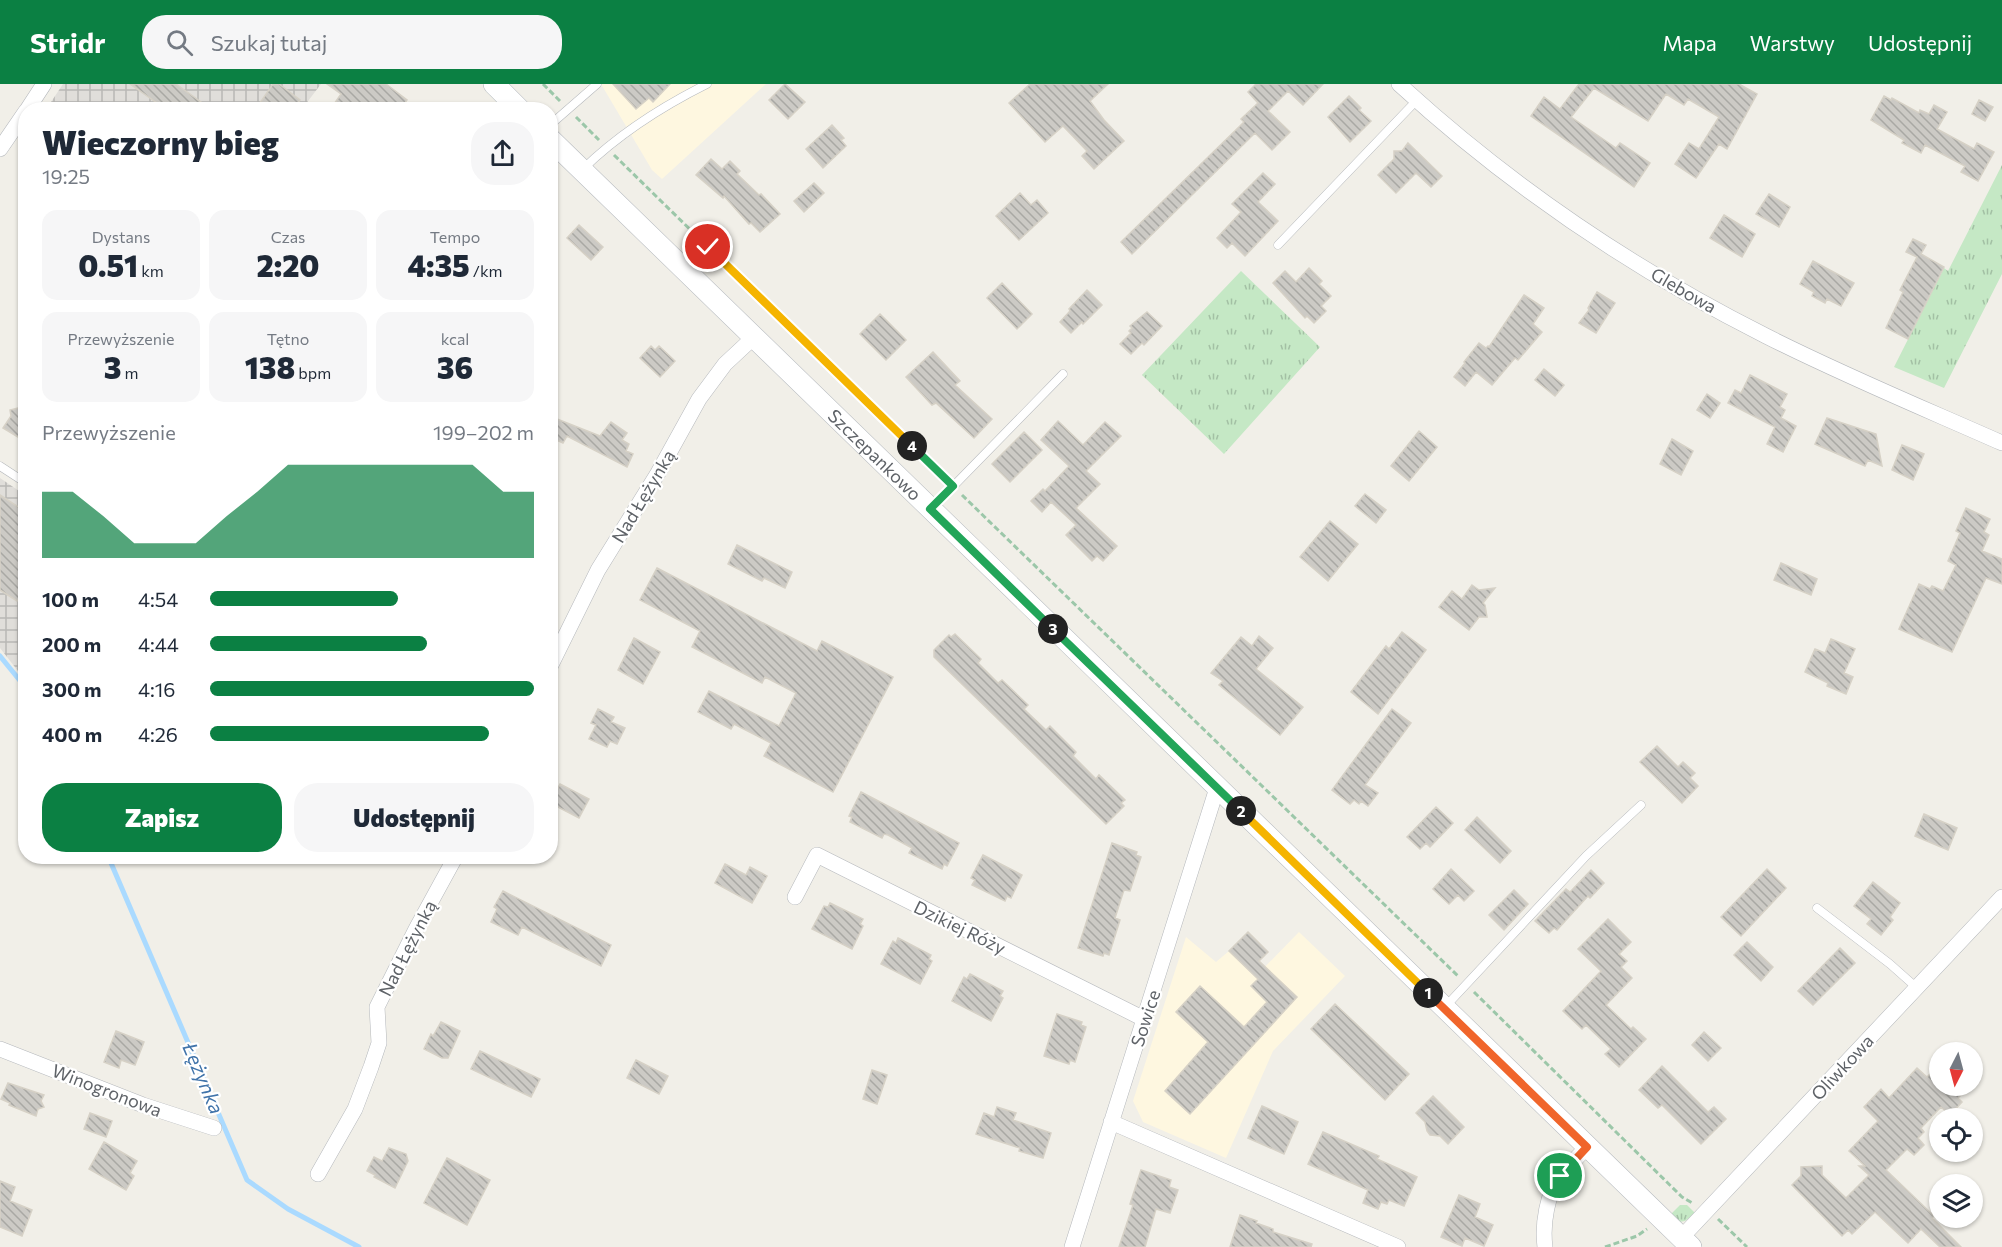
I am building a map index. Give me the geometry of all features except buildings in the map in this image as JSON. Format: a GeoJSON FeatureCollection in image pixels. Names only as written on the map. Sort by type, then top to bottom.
{"type":"FeatureCollection","features":[{"type":"Feature","properties":{"kind":"street"},"geometry":{"type":"LineString","coordinates":[[32,102],[44,84]]}},
{"type":"Feature","properties":{"kind":"street"},"geometry":{"type":"LineString","coordinates":[[494,84],[512,102]]}},
{"type":"Feature","properties":{"kind":"street","name":"Glebowa"},"geometry":{"type":"LineString","coordinates":[[1399,84],[1496,165],[1550,205],[1665,280],[1764,335],[1850,377],[2002,443]]}},
{"type":"Feature","properties":{"kind":"street"},"geometry":{"type":"LineString","coordinates":[[0,149],[18,122]]}},
{"type":"Feature","properties":{"kind":"street","name":"Szczepankowo"},"geometry":{"type":"LineString","coordinates":[[558,147],[1686,1242]]}},
{"type":"Feature","properties":{"kind":"street","name":"Nad Łężynką"},"geometry":{"type":"LineString","coordinates":[[558,651],[598,570],[658,472],[699,399],[725,364],[754,337]]}},
{"type":"Feature","properties":{"kind":"street","name":"Sowice"},"geometry":{"type":"LineString","coordinates":[[1072,1247],[1217,788]]}},
{"type":"Feature","properties":{"kind":"street","name":"Dzikiej Róży"},"geometry":{"type":"LineString","coordinates":[[795,897],[817,855],[1144,1018]]}},
{"type":"Feature","properties":{"kind":"street","name":"Nad Łężynką"},"geometry":{"type":"LineString","coordinates":[[318,1174],[355,1109],[371,1067],[379,1043],[377,1007],[452,864]]}},
{"type":"Feature","properties":{"kind":"street","name":"Oliwkowa"},"geometry":{"type":"LineString","coordinates":[[1686,1242],[2002,897]]}},
{"type":"Feature","properties":{"kind":"street","name":"Winogronowa"},"geometry":{"type":"LineString","coordinates":[[0,1049],[143,1105],[214,1128]]}},
{"type":"Feature","properties":{"kind":"street"},"geometry":{"type":"LineString","coordinates":[[1112,1122],[1398,1247]]}},
{"type":"Feature","properties":{"kind":"street"},"geometry":{"type":"LineString","coordinates":[[1545,1247],[1543,1235],[1545,1217],[1551,1196],[1560,1176],[1587,1147]]}},
{"type":"Feature","properties":{"kind":"lane"},"geometry":{"type":"LineString","coordinates":[[558,118],[597,84]]}},
{"type":"Feature","properties":{"kind":"lane"},"geometry":{"type":"LineString","coordinates":[[582,170],[606,147],[631,129],[707,84]]}},
{"type":"Feature","properties":{"kind":"lane"},"geometry":{"type":"LineString","coordinates":[[1278,245],[1417,100]]}},
{"type":"Feature","properties":{"kind":"lane"},"geometry":{"type":"LineString","coordinates":[[930,509],[1063,374]]}},
{"type":"Feature","properties":{"kind":"lane"},"geometry":{"type":"LineString","coordinates":[[0,466],[18,478]]}},
{"type":"Feature","properties":{"kind":"lane"},"geometry":{"type":"LineString","coordinates":[[1443,1008],[1586,856],[1641,805]]}},
{"type":"Feature","properties":{"kind":"lane"},"geometry":{"type":"LineString","coordinates":[[1817,908],[1890,964],[1917,988]]}},
{"type":"Feature","properties":{"kind":"path"},"geometry":{"type":"LineString","coordinates":[[543,84],[1682,1197],[1700,1207]]}},
{"type":"Feature","properties":{"kind":"path"},"geometry":{"type":"LineString","coordinates":[[1715,1216],[1747,1247]]}},
{"type":"Feature","properties":{"kind":"path"},"geometry":{"type":"LineString","coordinates":[[1605,1247],[1636,1236],[1654,1225]]}},
{"type":"Feature","properties":{"kind":"shaded area"},"geometry":{"type":"Polygon","coordinates":[[[63,84],[321,84],[307,102],[51,102],[63,84]]]}},
{"type":"Feature","properties":{"kind":"shaded area"},"geometry":{"type":"Polygon","coordinates":[[[601,84],[766,84],[662,179],[652,170],[601,84]]]}},
{"type":"Feature","properties":{"kind":"shaded area"},"geometry":{"type":"Polygon","coordinates":[[[0,478],[18,490],[18,671],[0,648],[0,478]]]}},
{"type":"Feature","properties":{"kind":"shaded area"},"geometry":{"type":"Polygon","coordinates":[[[1299,932],[1345,976],[1273,1051],[1226,1158],[1143,1122],[1133,1101],[1186,937],[1216,962],[1229,951],[1255,977],[1299,932]]]}},
{"type":"Feature","properties":{"kind":"green space"},"geometry":{"type":"Polygon","coordinates":[[[2002,165],[2002,274],[1944,388],[1894,367],[1944,268],[1948,271],[2002,165]]]}},
{"type":"Feature","properties":{"kind":"green space"},"geometry":{"type":"Polygon","coordinates":[[[1241,271],[1320,347],[1224,454],[1142,375],[1241,271]]]}},
{"type":"Feature","properties":{"kind":"green space"},"geometry":{"type":"Polygon","coordinates":[[[1680,1205],[1687,1205],[1695,1213],[1685,1221],[1679,1222],[1670,1215],[1680,1205]]]}},
{"type":"Feature","properties":{"kind":"waterway","name":"Łężynka"},"geometry":{"type":"LineString","coordinates":[[0,656],[18,678]]}},
{"type":"Feature","properties":{"kind":"waterway","name":"Łężynka"},"geometry":{"type":"LineString","coordinates":[[111,864],[247,1180],[288,1209],[359,1247]]}},
{"type":"Feature","properties":{"kind":"route"},"geometry":{"type":"LineString","coordinates":[[708,247],[953,486],[930,509],[1587,1147],[1560,1176]]}}]}
